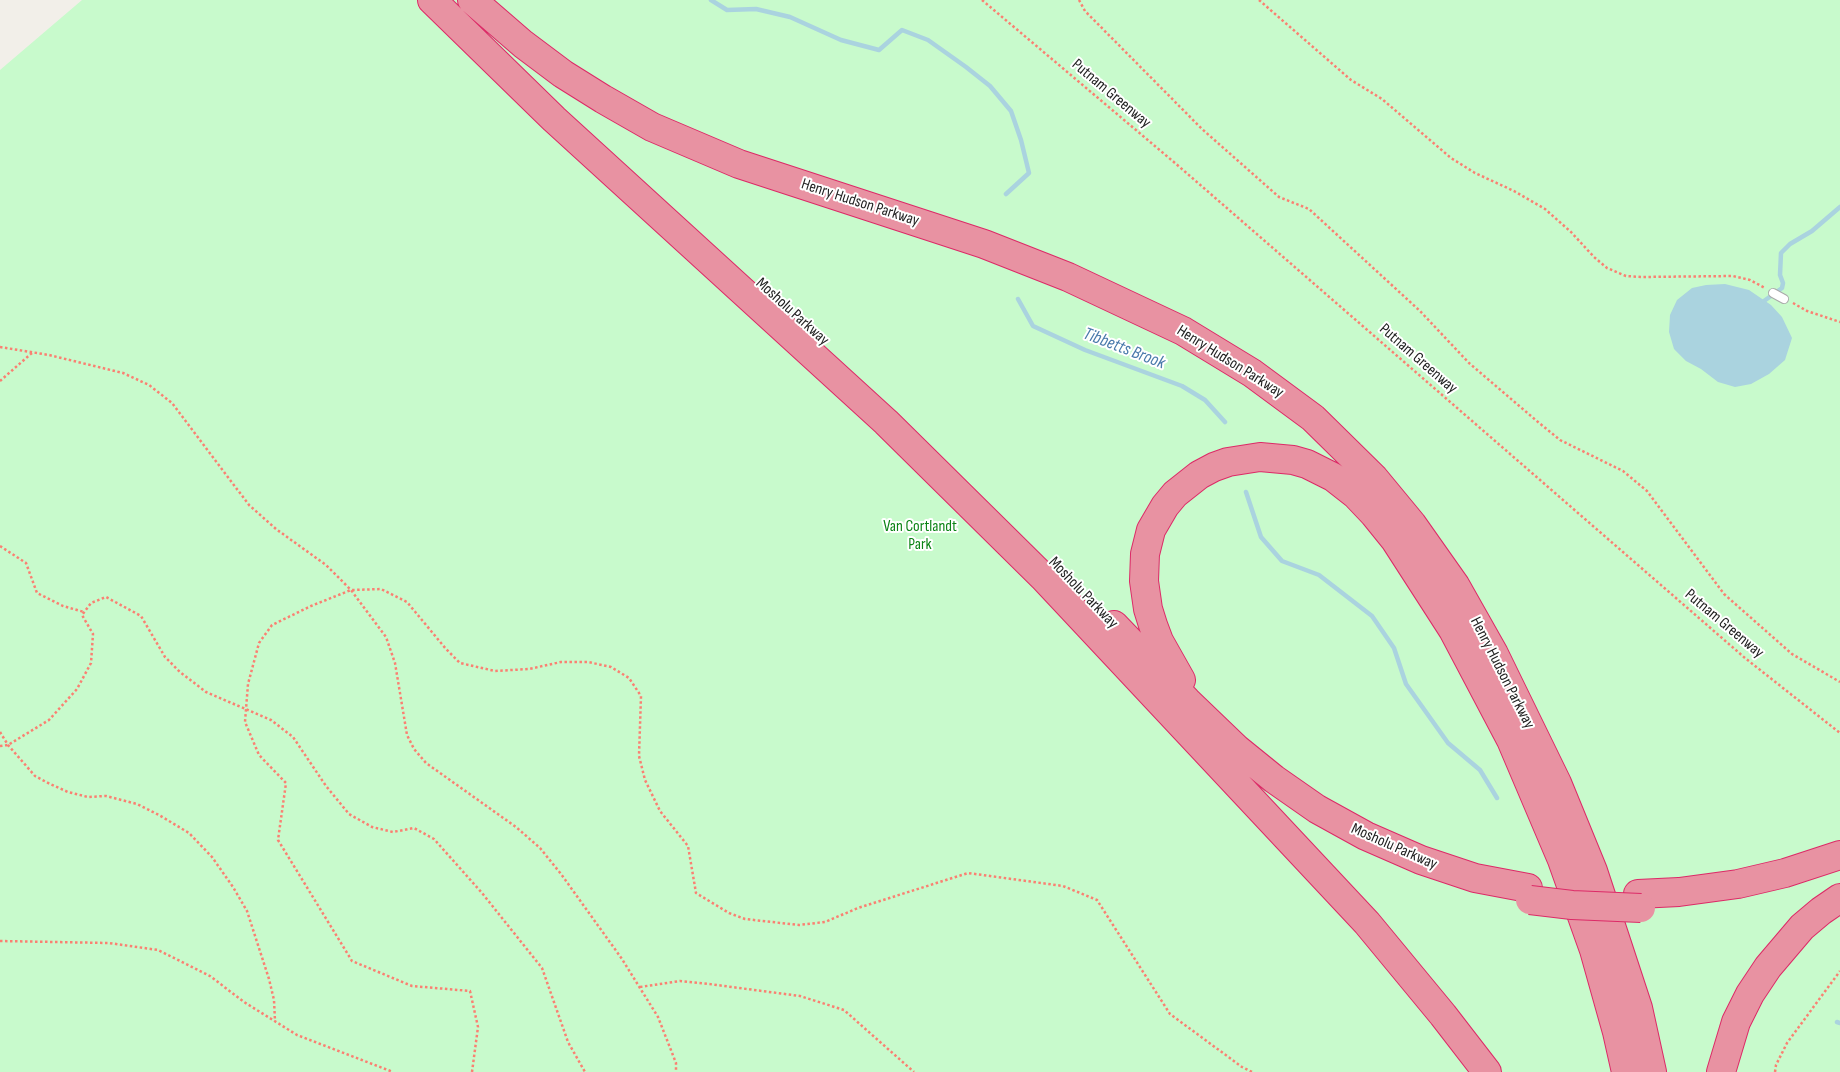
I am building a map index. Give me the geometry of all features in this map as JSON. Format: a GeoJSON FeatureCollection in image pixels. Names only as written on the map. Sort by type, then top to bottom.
{"type":"FeatureCollection","features":[{"type":"Feature","properties":{"kind":"highway"},"geometry":{"type":"LineString","coordinates":[[432,0],[554,119],[853,391],[1194,722],[1366,923],[1437,1008],[1487,1072]]}},
{"type":"Feature","properties":{"kind":"highway","name":"Mosholu Parkway"},"geometry":{"type":"LineString","coordinates":[[457,0],[565,105],[898,409],[1038,547],[1194,722],[1237,749],[1261,769],[1317,809],[1346,826],[1399,852],[1440,867],[1529,894],[1585,894],[1640,901],[1696,904],[1749,896],[1798,885],[1840,870]]}},
{"type":"Feature","properties":{"kind":"highway","name":"Henry Hudson Parkway"},"geometry":{"type":"LineString","coordinates":[[472,0],[523,44],[563,74],[602,99],[652,127],[739,164],[984,244],[1076,281],[1183,331],[1252,373],[1313,418],[1367,470],[1412,524],[1455,584],[1494,654],[1557,783],[1593,871],[1638,1008],[1652,1072]]}},
{"type":"Feature","properties":{"kind":"highway"},"geometry":{"type":"LineString","coordinates":[[1194,722],[1148,609],[1144,581],[1145,560],[1148,542],[1157,518],[1175,494],[1186,484],[1199,475],[1228,462],[1260,457],[1276,458],[1300,462],[1321,470],[1356,495],[1395,540],[1453,630],[1489,696],[1511,740],[1562,860],[1606,988],[1626,1072]]}},
{"type":"Feature","properties":{"kind":"highway","name":"Mosholu Parkway"},"geometry":{"type":"LineString","coordinates":[[1640,901],[1679,892],[1738,884],[1786,874],[1840,856]]}},
{"type":"Feature","properties":{"kind":"highway"},"geometry":{"type":"LineString","coordinates":[[1721,1072],[1736,1022],[1750,994],[1768,967],[1802,927],[1840,898]]}},
{"type":"Feature","properties":{"kind":"lane"},"geometry":{"type":"LineString","coordinates":[[1773,293],[1784,298]]}},
{"type":"Feature","properties":{"kind":"path","name":"Putnam Greenway"},"geometry":{"type":"LineString","coordinates":[[982,0],[1094,94],[1745,658],[1840,733]]}},
{"type":"Feature","properties":{"kind":"path"},"geometry":{"type":"LineString","coordinates":[[1079,0],[1085,11],[1202,129],[1280,197],[1309,209],[1412,304],[1469,363],[1560,440],[1623,471],[1647,491],[1724,594],[1792,654],[1840,682]]}},
{"type":"Feature","properties":{"kind":"path"},"geometry":{"type":"LineString","coordinates":[[1258,0],[1351,80],[1382,99],[1452,158],[1475,173],[1514,191],[1545,209],[1607,268],[1626,276],[1640,277],[1733,276],[1750,280],[1773,293]]}},
{"type":"Feature","properties":{"kind":"path"},"geometry":{"type":"LineString","coordinates":[[1784,298],[1806,311],[1840,322]]}},
{"type":"Feature","properties":{"kind":"path"},"geometry":{"type":"LineString","coordinates":[[0,347],[33,352],[123,373],[149,385],[172,403],[249,505],[276,529],[326,565],[351,590],[386,637],[395,663],[407,735],[414,749],[426,763],[516,827],[540,848],[583,903],[640,987],[658,1017],[676,1063],[676,1072]]}},
{"type":"Feature","properties":{"kind":"path"},"geometry":{"type":"LineString","coordinates":[[0,381],[33,352]]}},
{"type":"Feature","properties":{"kind":"path"},"geometry":{"type":"LineString","coordinates":[[0,546],[26,563],[37,593],[63,606],[84,612]]}},
{"type":"Feature","properties":{"kind":"path"},"geometry":{"type":"LineString","coordinates":[[472,1072],[478,1028],[470,991],[412,986],[352,962],[278,840],[286,782],[258,755],[245,722],[248,684],[259,643],[272,626],[311,606],[351,590],[381,589],[407,602],[460,663],[495,671],[529,669],[561,662],[588,662],[611,667],[629,678],[641,696],[639,756],[645,780],[660,811],[688,846],[696,893],[729,913],[745,919],[799,925],[825,922],[858,908],[968,873],[1062,886],[1097,900],[1170,1014],[1242,1067],[1252,1072]]}},
{"type":"Feature","properties":{"kind":"path"},"geometry":{"type":"LineString","coordinates":[[0,746],[8,745],[49,720],[77,689],[91,664],[94,634],[82,615],[91,604],[106,597],[141,616],[165,657],[180,672],[206,692],[271,720],[293,737],[326,786],[349,814],[372,827],[393,832],[414,828],[434,839],[482,893],[542,968],[568,1042],[585,1072]]}},
{"type":"Feature","properties":{"kind":"path"},"geometry":{"type":"LineString","coordinates":[[0,732],[8,745],[35,776],[68,792],[88,797],[106,796],[137,804],[160,815],[189,833],[212,856],[247,911],[269,979],[274,1000],[275,1021]]}},
{"type":"Feature","properties":{"kind":"path"},"geometry":{"type":"LineString","coordinates":[[0,941],[109,943],[158,950],[210,976],[244,1002],[297,1036],[394,1072]]}},
{"type":"Feature","properties":{"kind":"path"},"geometry":{"type":"LineString","coordinates":[[1775,1072],[1787,1043],[1840,971]]}},
{"type":"Feature","properties":{"kind":"path"},"geometry":{"type":"LineString","coordinates":[[640,987],[680,981],[800,996],[844,1010],[914,1072]]}},
{"type":"Feature","properties":{"kind":"green space","name":"Van Cortlandt Park"},"geometry":{"type":"Polygon","coordinates":[[[82,0],[1840,0],[1840,1072],[0,1072],[0,70],[82,0]]]}},
{"type":"Feature","properties":{"kind":"water"},"geometry":{"type":"Polygon","coordinates":[[[1725,284],[1749,290],[1771,305],[1782,317],[1792,338],[1785,360],[1769,374],[1751,384],[1735,387],[1718,382],[1701,369],[1686,361],[1674,349],[1669,332],[1670,315],[1677,300],[1692,288],[1725,284]]]}},
{"type":"Feature","properties":{"kind":"waterway","name":"Tibbetts Brook"},"geometry":{"type":"LineString","coordinates":[[711,0],[727,10],[756,9],[790,17],[841,40],[879,50],[902,30],[928,40],[990,86],[1011,111],[1021,140],[1029,173],[1006,194]]}},
{"type":"Feature","properties":{"kind":"waterway"},"geometry":{"type":"LineString","coordinates":[[1764,301],[1782,288],[1783,283],[1780,275],[1781,253],[1790,244],[1812,231],[1840,207]]}},
{"type":"Feature","properties":{"kind":"waterway","name":"Tibbetts Brook"},"geometry":{"type":"LineString","coordinates":[[1018,299],[1033,326],[1085,350],[1182,386],[1205,400],[1225,422]]}},
{"type":"Feature","properties":{"kind":"waterway","name":"Tibbetts Brook"},"geometry":{"type":"LineString","coordinates":[[1246,492],[1261,537],[1282,561],[1319,575],[1372,616],[1394,648],[1406,684],[1448,743],[1480,770],[1497,798]]}}]}
